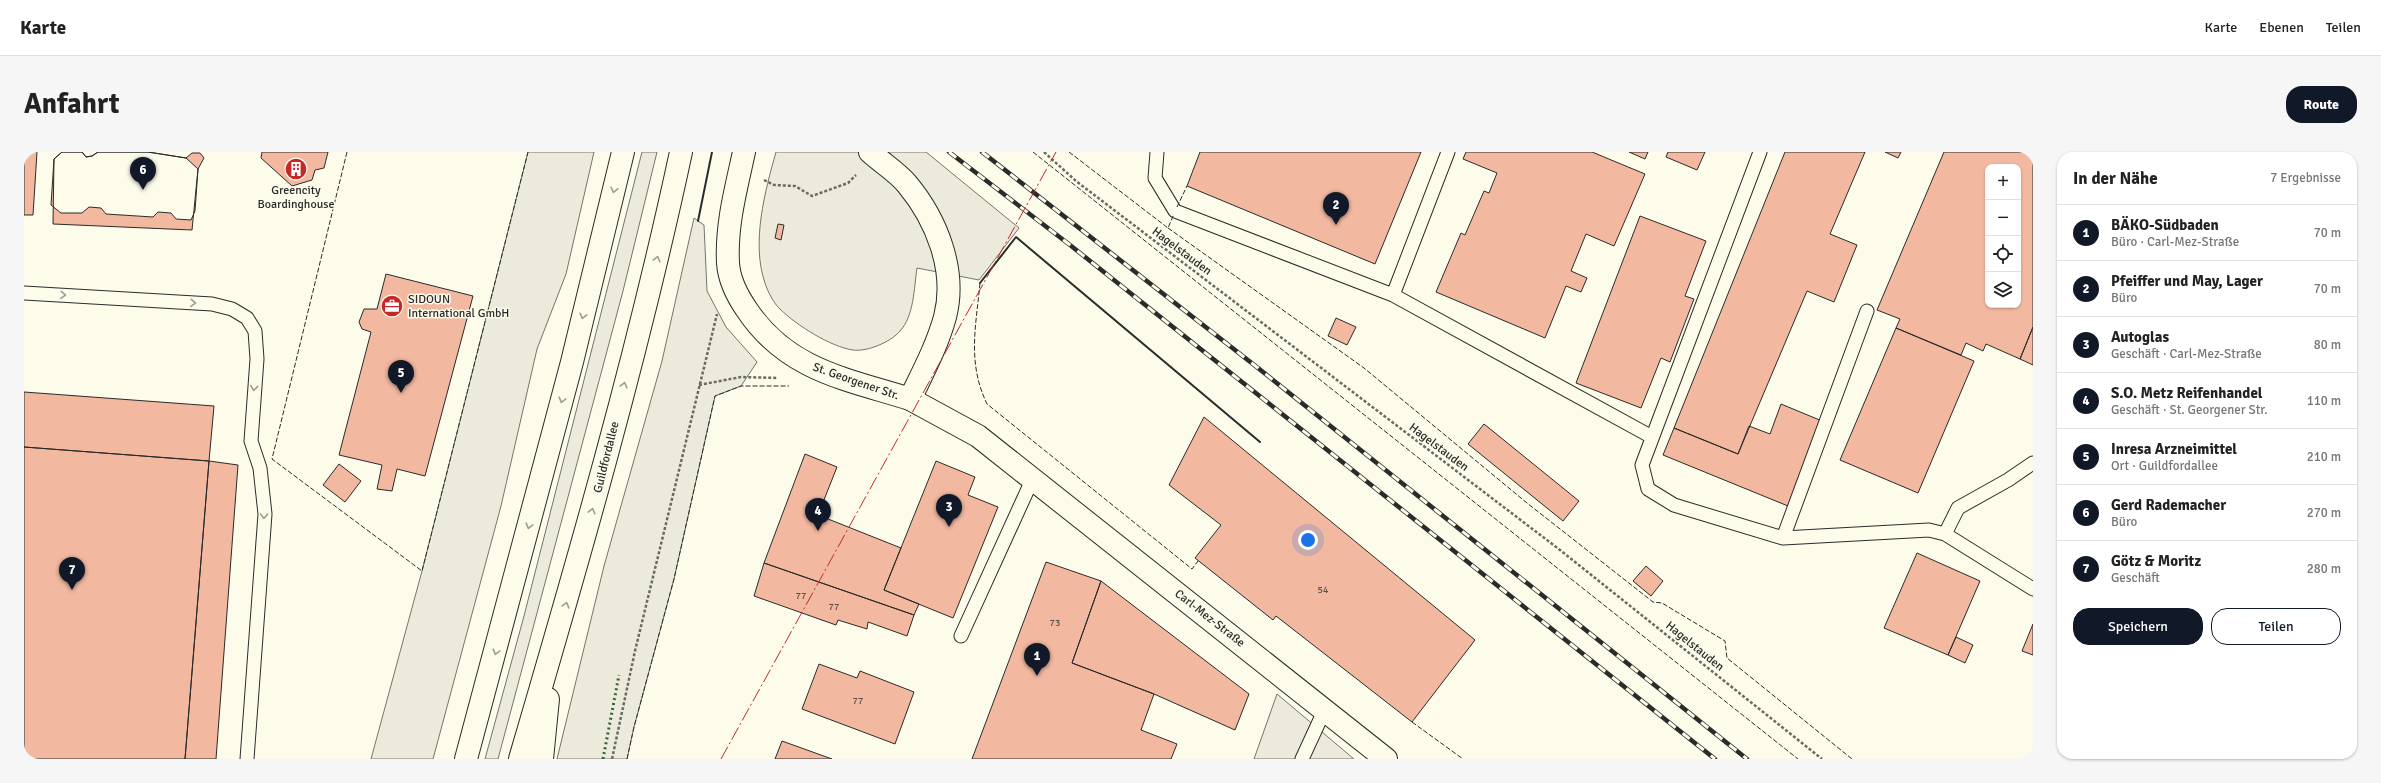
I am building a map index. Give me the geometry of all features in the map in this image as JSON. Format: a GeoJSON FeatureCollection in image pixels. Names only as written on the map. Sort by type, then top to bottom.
{"type":"FeatureCollection","features":[{"type":"Feature","properties":{"kind":"main road"},"geometry":{"type":"LineString","coordinates":[[466,759],[572,362],[623,152]]}},
{"type":"Feature","properties":{"kind":"main road","name":"Guildfordallee"},"geometry":{"type":"LineString","coordinates":[[520,759],[582,549],[656,262],[681,152]]}},
{"type":"Feature","properties":{"kind":"main road","name":"St. Georgener Str."},"geometry":{"type":"LineString","coordinates":[[744,152],[729,224],[728,264],[737,295],[756,323],[783,350],[818,370],[910,399]]}},
{"type":"Feature","properties":{"kind":"main road"},"geometry":{"type":"LineString","coordinates":[[870,152],[906,184],[928,214],[945,257],[950,283],[945,316],[938,339],[910,399]]}},
{"type":"Feature","properties":{"kind":"main road","name":"Carl-Mez-Straße"},"geometry":{"type":"LineString","coordinates":[[910,399],[978,436],[1033,478],[1386,759]]}},
{"type":"Feature","properties":{"kind":"main road"},"geometry":{"type":"LineString","coordinates":[[542,759],[554,642]]}},
{"type":"Feature","properties":{"kind":"lane"},"geometry":{"type":"LineString","coordinates":[[1157,152],[1155,178],[1175,211],[1393,295],[1652,437]]}},
{"type":"Feature","properties":{"kind":"lane"},"geometry":{"type":"LineString","coordinates":[[1393,295],[1448,152]]}},
{"type":"Feature","properties":{"kind":"lane"},"geometry":{"type":"LineString","coordinates":[[1760,152],[1642,465],[1648,489],[1674,505],[1783,538],[1929,530],[1945,534],[2033,589]]}},
{"type":"Feature","properties":{"kind":"lane"},"geometry":{"type":"LineString","coordinates":[[24,293],[212,304],[232,309],[247,318],[255,331],[257,359],[251,441],[260,468],[265,514],[247,759]]}},
{"type":"Feature","properties":{"kind":"lane"},"geometry":{"type":"LineString","coordinates":[[1783,538],[1867,311]]}},
{"type":"Feature","properties":{"kind":"lane"},"geometry":{"type":"LineString","coordinates":[[1945,534],[1958,508],[2008,480],[2033,463]]}},
{"type":"Feature","properties":{"kind":"lane"},"geometry":{"type":"LineString","coordinates":[[961,636],[1033,478]]}},
{"type":"Feature","properties":{"kind":"lane"},"geometry":{"type":"LineString","coordinates":[[1302,759],[1325,710]]}},
{"type":"Feature","properties":{"kind":"path","name":"Hagelstauden"},"geometry":{"type":"LineString","coordinates":[[1044,152],[1076,181],[1560,550],[1822,759]]}},
{"type":"Feature","properties":{"kind":"path"},"geometry":{"type":"LineString","coordinates":[[774,185],[795,186],[812,196],[837,188]]}},
{"type":"Feature","properties":{"kind":"path"},"geometry":{"type":"LineString","coordinates":[[612,759],[635,651],[719,307]]}},
{"type":"Feature","properties":{"kind":"path"},"geometry":{"type":"LineString","coordinates":[[699,385],[741,377],[789,378],[818,370]]}},
{"type":"Feature","properties":{"kind":"shaded area"},"geometry":{"type":"Polygon","coordinates":[[[528,152],[594,152],[566,274],[537,349],[501,506],[433,759],[371,759],[422,571],[528,152]]]}},
{"type":"Feature","properties":{"kind":"shaded area"},"geometry":{"type":"Polygon","coordinates":[[[642,152],[657,152],[623,291],[498,759],[485,759],[524,616],[642,152]]]}},
{"type":"Feature","properties":{"kind":"shaded area"},"geometry":{"type":"Polygon","coordinates":[[[776,152],[926,152],[1019,228],[979,280],[917,268],[911,310],[905,325],[900,331],[891,339],[872,348],[853,350],[844,348],[824,340],[795,322],[775,304],[766,286],[761,267],[759,234],[764,200],[776,152]]]}},
{"type":"Feature","properties":{"kind":"shaded area"},"geometry":{"type":"Polygon","coordinates":[[[694,218],[704,225],[707,291],[726,327],[757,362],[741,386],[715,396],[674,579],[634,727],[627,759],[557,759],[604,566],[662,361],[694,218]]]}},
{"type":"Feature","properties":{"kind":"shaded area"},"geometry":{"type":"Polygon","coordinates":[[[1277,694],[1354,759],[1254,759],[1277,694]]]}},
{"type":"Feature","properties":{"kind":"building"},"geometry":{"type":"Polygon","coordinates":[[[24,152],[37,152],[33,215],[24,215],[24,152]]]}},
{"type":"Feature","properties":{"kind":"building"},"geometry":{"type":"Polygon","coordinates":[[[62,152],[82,152],[86,157],[92,156],[98,152],[148,152],[186,158],[192,153],[200,153],[204,158],[198,169],[192,230],[53,224],[54,159],[62,152]]]}},
{"type":"Feature","properties":{"kind":"building"},"geometry":{"type":"Polygon","coordinates":[[[62,152],[82,152],[86,157],[92,156],[98,152],[148,152],[186,158],[198,169],[195,211],[191,220],[176,219],[171,213],[158,212],[153,217],[106,214],[101,208],[89,207],[82,213],[61,213],[51,205],[54,159],[62,152]]]}},
{"type":"Feature","properties":{"kind":"building","name":"Greencity Boardinghouse"},"geometry":{"type":"Polygon","coordinates":[[[262,152],[328,152],[324,168],[315,170],[312,180],[292,186],[261,158],[262,152]]]}},
{"type":"Feature","properties":{"kind":"building"},"geometry":{"type":"Polygon","coordinates":[[[1200,152],[1421,152],[1375,264],[1187,186],[1200,152]]]}},
{"type":"Feature","properties":{"kind":"building"},"geometry":{"type":"Polygon","coordinates":[[[1466,152],[1592,152],[1645,174],[1614,246],[1586,234],[1571,271],[1587,278],[1581,292],[1566,286],[1545,338],[1436,292],[1461,233],[1465,235],[1484,191],[1489,193],[1497,173],[1463,159],[1466,152]]]}},
{"type":"Feature","properties":{"kind":"building"},"geometry":{"type":"Polygon","coordinates":[[[1629,152],[1648,152],[1645,159],[1629,152]]]}},
{"type":"Feature","properties":{"kind":"building"},"geometry":{"type":"Polygon","coordinates":[[[1668,152],[1705,152],[1697,170],[1666,157],[1668,152]]]}},
{"type":"Feature","properties":{"kind":"building"},"geometry":{"type":"Polygon","coordinates":[[[1785,152],[1865,152],[1830,234],[1857,245],[1834,302],[1807,291],[1738,454],[1674,428],[1785,152]]]}},
{"type":"Feature","properties":{"kind":"building"},"geometry":{"type":"Polygon","coordinates":[[[1885,152],[1901,152],[1898,158],[1885,152]]]}},
{"type":"Feature","properties":{"kind":"building"},"geometry":{"type":"Polygon","coordinates":[[[1944,152],[2033,152],[2033,327],[2020,359],[1986,344],[1983,351],[1966,343],[1961,355],[1896,328],[1900,319],[1877,310],[1944,152]]]}},
{"type":"Feature","properties":{"kind":"building"},"geometry":{"type":"Polygon","coordinates":[[[1640,216],[1706,241],[1685,296],[1694,299],[1670,362],[1661,358],[1641,408],[1576,383],[1640,216]]]}},
{"type":"Feature","properties":{"kind":"building"},"geometry":{"type":"Polygon","coordinates":[[[778,224],[784,225],[781,240],[775,238],[778,224]]]}},
{"type":"Feature","properties":{"kind":"building"},"geometry":{"type":"Polygon","coordinates":[[[386,274],[473,296],[425,476],[397,469],[392,491],[377,489],[382,465],[339,455],[371,332],[362,329],[359,322],[364,309],[377,309],[386,274]]]}},
{"type":"Feature","properties":{"kind":"building"},"geometry":{"type":"Polygon","coordinates":[[[1336,318],[1356,327],[1347,345],[1328,336],[1336,318]]]}},
{"type":"Feature","properties":{"kind":"building"},"geometry":{"type":"Polygon","coordinates":[[[2033,327],[2033,365],[2020,359],[2033,327]]]}},
{"type":"Feature","properties":{"kind":"building"},"geometry":{"type":"Polygon","coordinates":[[[1896,328],[1974,361],[1918,493],[1840,460],[1896,328]]]}},
{"type":"Feature","properties":{"kind":"building"},"geometry":{"type":"Polygon","coordinates":[[[24,392],[214,406],[209,461],[24,447],[24,392]]]}},
{"type":"Feature","properties":{"kind":"building"},"geometry":{"type":"Polygon","coordinates":[[[1781,404],[1822,421],[1788,506],[1663,455],[1674,428],[1738,454],[1749,426],[1770,434],[1781,404]]]}},
{"type":"Feature","properties":{"kind":"building"},"geometry":{"type":"Polygon","coordinates":[[[1204,417],[1475,640],[1412,722],[1276,616],[1273,620],[1195,558],[1221,525],[1169,485],[1204,417]]]}},
{"type":"Feature","properties":{"kind":"building"},"geometry":{"type":"Polygon","coordinates":[[[1484,424],[1579,501],[1563,521],[1468,444],[1484,424]]]}},
{"type":"Feature","properties":{"kind":"building"},"geometry":{"type":"Polygon","coordinates":[[[24,447],[209,461],[185,759],[24,759],[24,447]]]}},
{"type":"Feature","properties":{"kind":"building"},"geometry":{"type":"Polygon","coordinates":[[[805,454],[837,467],[818,515],[901,548],[884,590],[919,604],[914,615],[764,563],[805,454]]]}},
{"type":"Feature","properties":{"kind":"building"},"geometry":{"type":"Polygon","coordinates":[[[209,461],[238,465],[216,759],[185,759],[209,461]]]}},
{"type":"Feature","properties":{"kind":"building"},"geometry":{"type":"Polygon","coordinates":[[[936,461],[975,477],[968,495],[998,507],[953,618],[884,590],[936,461]]]}},
{"type":"Feature","properties":{"kind":"building"},"geometry":{"type":"Polygon","coordinates":[[[339,464],[361,481],[345,502],[323,485],[339,464]]]}},
{"type":"Feature","properties":{"kind":"building"},"geometry":{"type":"Polygon","coordinates":[[[1917,553],[1980,581],[1948,655],[1884,628],[1917,553]]]}},
{"type":"Feature","properties":{"kind":"building"},"geometry":{"type":"Polygon","coordinates":[[[1046,562],[1101,581],[1072,663],[1154,694],[1141,730],[1177,744],[1171,759],[972,759],[1046,562]]]}},
{"type":"Feature","properties":{"kind":"building"},"geometry":{"type":"Polygon","coordinates":[[[764,563],[914,615],[907,636],[868,622],[867,629],[838,620],[836,625],[754,596],[764,563]]]}},
{"type":"Feature","properties":{"kind":"building"},"geometry":{"type":"Polygon","coordinates":[[[1646,566],[1663,581],[1651,596],[1633,581],[1646,566]]]}},
{"type":"Feature","properties":{"kind":"building"},"geometry":{"type":"Polygon","coordinates":[[[1101,581],[1249,694],[1235,730],[1154,694],[1072,663],[1101,581]]]}},
{"type":"Feature","properties":{"kind":"building"},"geometry":{"type":"Polygon","coordinates":[[[2033,624],[2033,655],[2022,651],[2033,624]]]}},
{"type":"Feature","properties":{"kind":"building"},"geometry":{"type":"Polygon","coordinates":[[[1956,637],[1973,645],[1965,663],[1948,655],[1956,637]]]}},
{"type":"Feature","properties":{"kind":"building"},"geometry":{"type":"Polygon","coordinates":[[[819,664],[857,678],[860,671],[914,692],[895,744],[802,709],[819,664]]]}},
{"type":"Feature","properties":{"kind":"building"},"geometry":{"type":"Polygon","coordinates":[[[782,741],[832,759],[775,759],[782,741]]]}},
{"type":"Feature","properties":{"kind":"railway"},"geometry":{"type":"LineString","coordinates":[[949,152],[1070,245],[1715,759]]}},
{"type":"Feature","properties":{"kind":"railway"},"geometry":{"type":"LineString","coordinates":[[982,152],[1258,368],[1747,759]]}},
{"type":"Feature","properties":{"kind":"hedge"},"geometry":{"type":"LineString","coordinates":[[603,759],[619,675]]}},
{"type":"Feature","properties":{"kind":"fence"},"geometry":{"type":"LineString","coordinates":[[347,152],[272,459],[422,571],[528,152]]}},
{"type":"Feature","properties":{"kind":"fence"},"geometry":{"type":"LineString","coordinates":[[1033,152],[1798,759]]}},
{"type":"Feature","properties":{"kind":"fence"},"geometry":{"type":"LineString","coordinates":[[1069,152],[1168,228],[1174,214]]}},
{"type":"Feature","properties":{"kind":"fence"},"geometry":{"type":"LineString","coordinates":[[1177,207],[1187,186]]}},
{"type":"Feature","properties":{"kind":"fence"},"geometry":{"type":"LineString","coordinates":[[1168,228],[1364,368],[1527,503],[1653,602],[1662,603],[1725,641],[1727,658],[1852,759]]}},
{"type":"Feature","properties":{"kind":"fence"},"geometry":{"type":"LineString","coordinates":[[980,283],[974,344],[977,374],[987,404],[1192,569],[1198,561]]}},
{"type":"Feature","properties":{"kind":"fence"},"geometry":{"type":"LineString","coordinates":[[627,759],[634,727],[674,579],[715,396],[741,386],[789,386]]}},
{"type":"Feature","properties":{"kind":"fence"},"geometry":{"type":"LineString","coordinates":[[1412,722],[1463,759]]}},
{"type":"Feature","properties":{"kind":"wall"},"geometry":{"type":"LineString","coordinates":[[698,221],[712,152]]}},
{"type":"Feature","properties":{"kind":"wall"},"geometry":{"type":"LineString","coordinates":[[980,283],[1016,237],[1260,442]]}},
{"type":"Feature","properties":{"kind":"power"},"geometry":{"type":"LineString","coordinates":[[721,759],[1056,152]]}},
{"type":"Feature","properties":{"kind":"place","name":"Greencity Boardinghouse"},"geometry":{"type":"Point","coordinates":[296,169]}},
{"type":"Feature","properties":{"kind":"place","name":"Gerd Rademacher"},"geometry":{"type":"Point","coordinates":[143,190]}},
{"type":"Feature","properties":{"kind":"place","name":"Pfeiffer und May, Lager"},"geometry":{"type":"Point","coordinates":[1336,225]}},
{"type":"Feature","properties":{"kind":"place","name":"SIDOUN International GmbH"},"geometry":{"type":"Point","coordinates":[392,306]}},
{"type":"Feature","properties":{"kind":"place","name":"Inresa Arzneimittel"},"geometry":{"type":"Point","coordinates":[401,393]}},
{"type":"Feature","properties":{"kind":"place","name":"Autoglas"},"geometry":{"type":"Point","coordinates":[949,527]}},
{"type":"Feature","properties":{"kind":"place","name":"S.O. Metz Reifenhandel"},"geometry":{"type":"Point","coordinates":[818,531]}},
{"type":"Feature","properties":{"kind":"place","name":"Götz & Moritz"},"geometry":{"type":"Point","coordinates":[72,590]}},
{"type":"Feature","properties":{"kind":"place","name":"BÄKO-Südbaden"},"geometry":{"type":"Point","coordinates":[1037,676]}}]}
